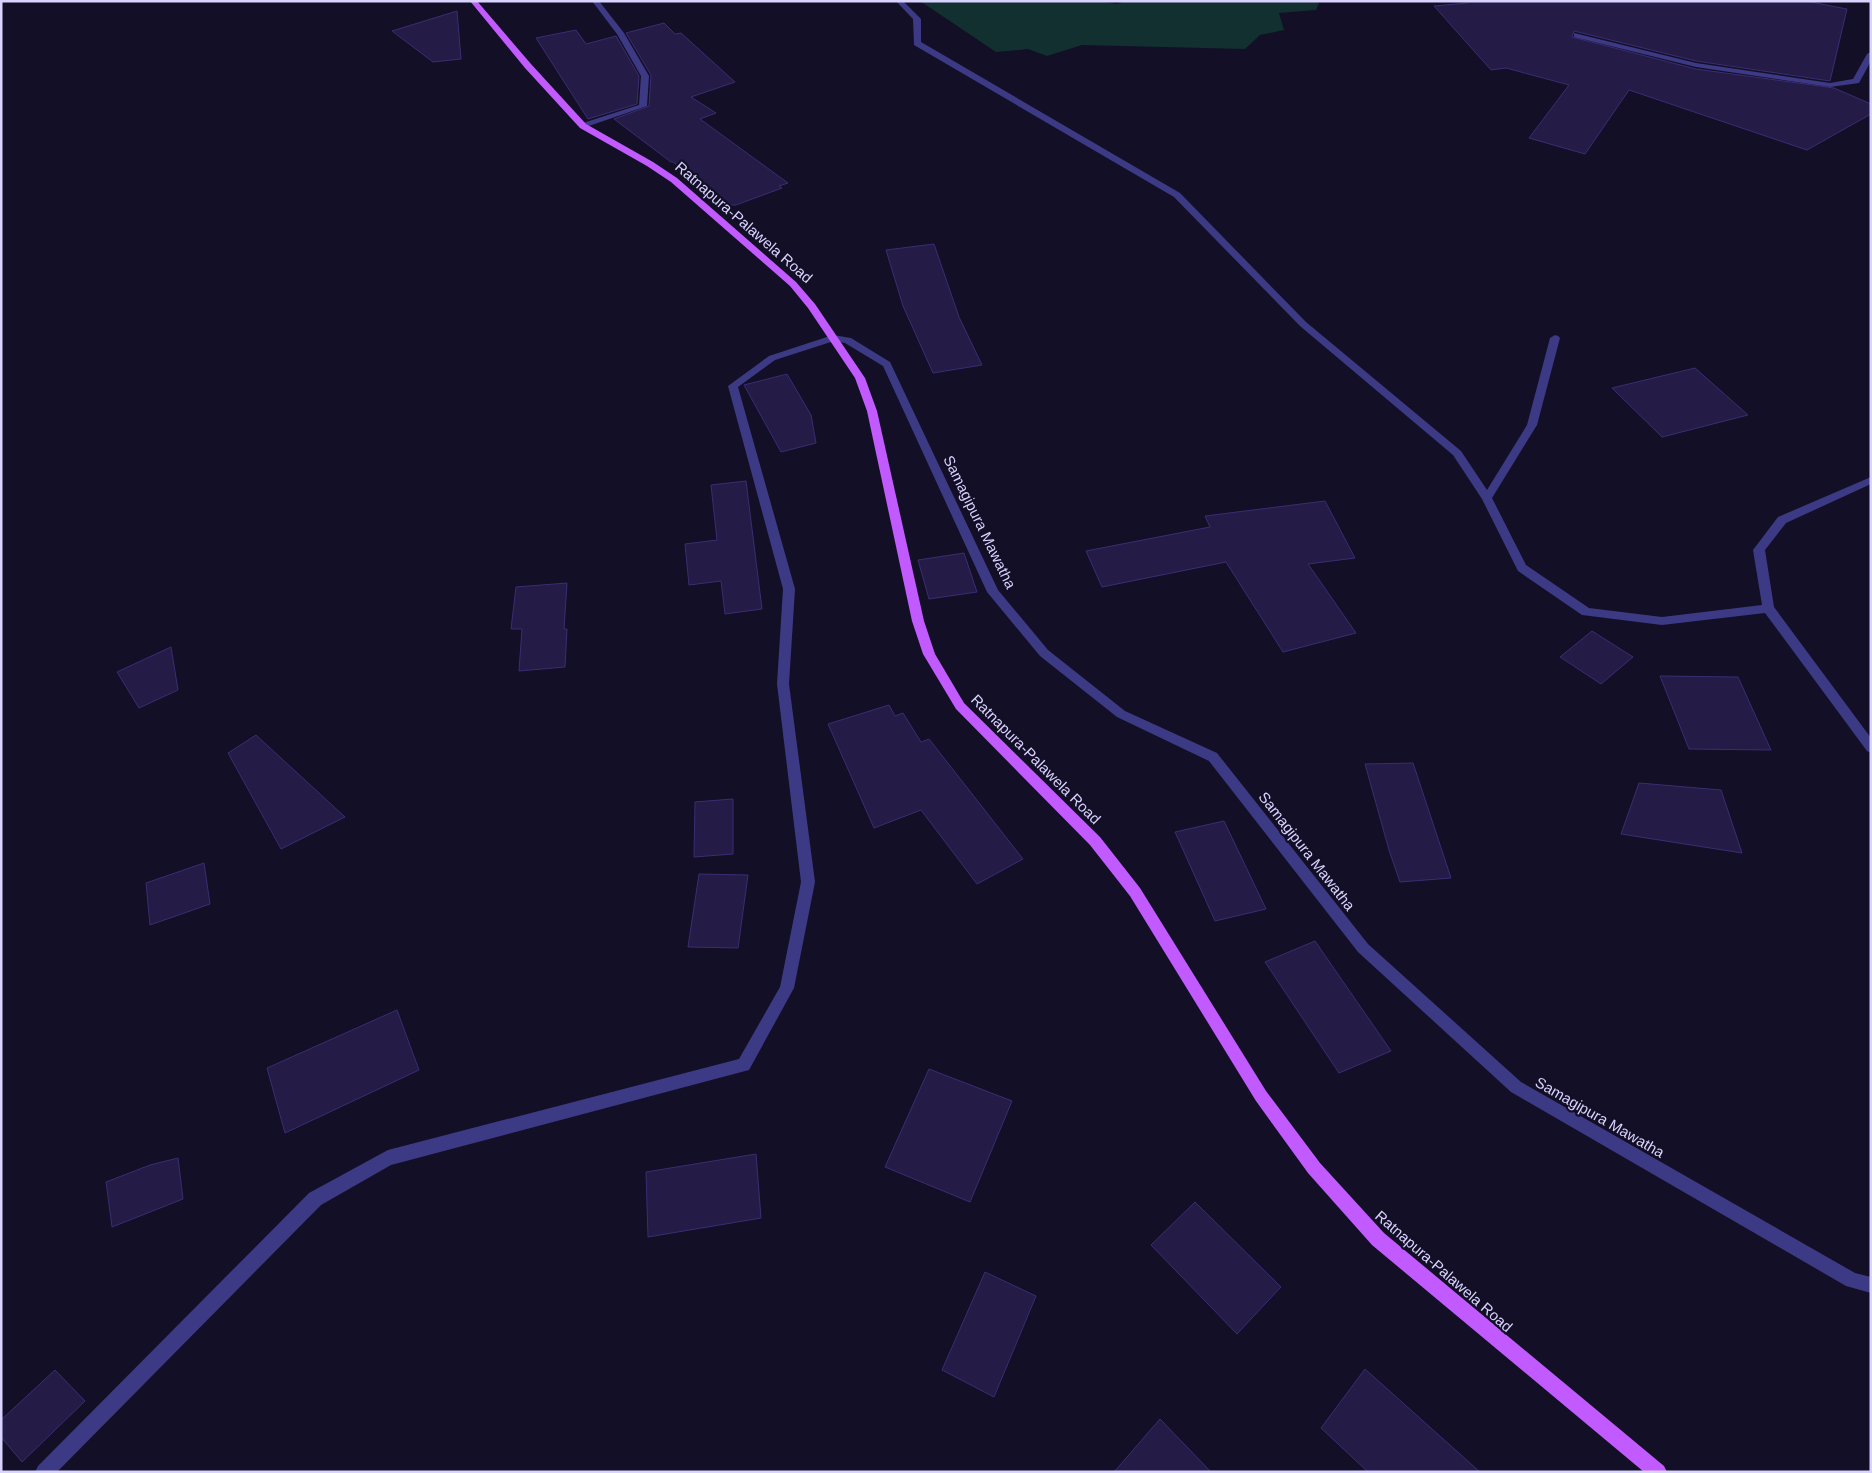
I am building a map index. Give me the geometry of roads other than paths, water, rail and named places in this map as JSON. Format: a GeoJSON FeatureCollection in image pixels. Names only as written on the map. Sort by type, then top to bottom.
{"type":"FeatureCollection","features":[{"type":"Feature","properties":{"kind":"main road","name":"Ratnapura-Palawela Road"},"geometry":{"type":"LineString","coordinates":[[473,1],[528,66],[584,126],[650,164],[681,186],[793,284],[812,306],[860,378],[872,410],[918,622],[929,654],[960,706],[1112,861],[1135,892],[1261,1096],[1314,1168],[1378,1239],[1658,1472]]}},
{"type":"Feature","properties":{"kind":"street"},"geometry":{"type":"LineString","coordinates":[[584,126],[643,106],[645,76],[620,32],[595,1]]}},
{"type":"Feature","properties":{"kind":"street"},"geometry":{"type":"LineString","coordinates":[[899,1],[917,19],[917,43],[1177,195],[1303,324],[1457,453],[1487,498],[1522,568],[1586,612],[1662,621],[1768,608]]}},
{"type":"Feature","properties":{"kind":"street"},"geometry":{"type":"LineString","coordinates":[[1576,35],[1696,65],[1830,85],[1856,81],[1871,54]]}},
{"type":"Feature","properties":{"kind":"street"},"geometry":{"type":"LineString","coordinates":[[44,1472],[315,1199],[388,1158],[744,1065],[788,988],[808,882],[783,684],[789,589],[734,386],[772,358],[833,338]]}},
{"type":"Feature","properties":{"kind":"street","name":"Samagipura Mawatha"},"geometry":{"type":"LineString","coordinates":[[833,338],[848,340],[888,364],[993,592],[1044,653],[1121,714],[1213,757],[1370,955],[1516,1087],[1852,1280],[1871,1285]]}},
{"type":"Feature","properties":{"kind":"street"},"geometry":{"type":"LineString","coordinates":[[1487,498],[1532,425],[1555,338]]}},
{"type":"Feature","properties":{"kind":"street"},"geometry":{"type":"LineString","coordinates":[[1871,480],[1782,520],[1759,550],[1768,608],[1871,748]]}}]}
